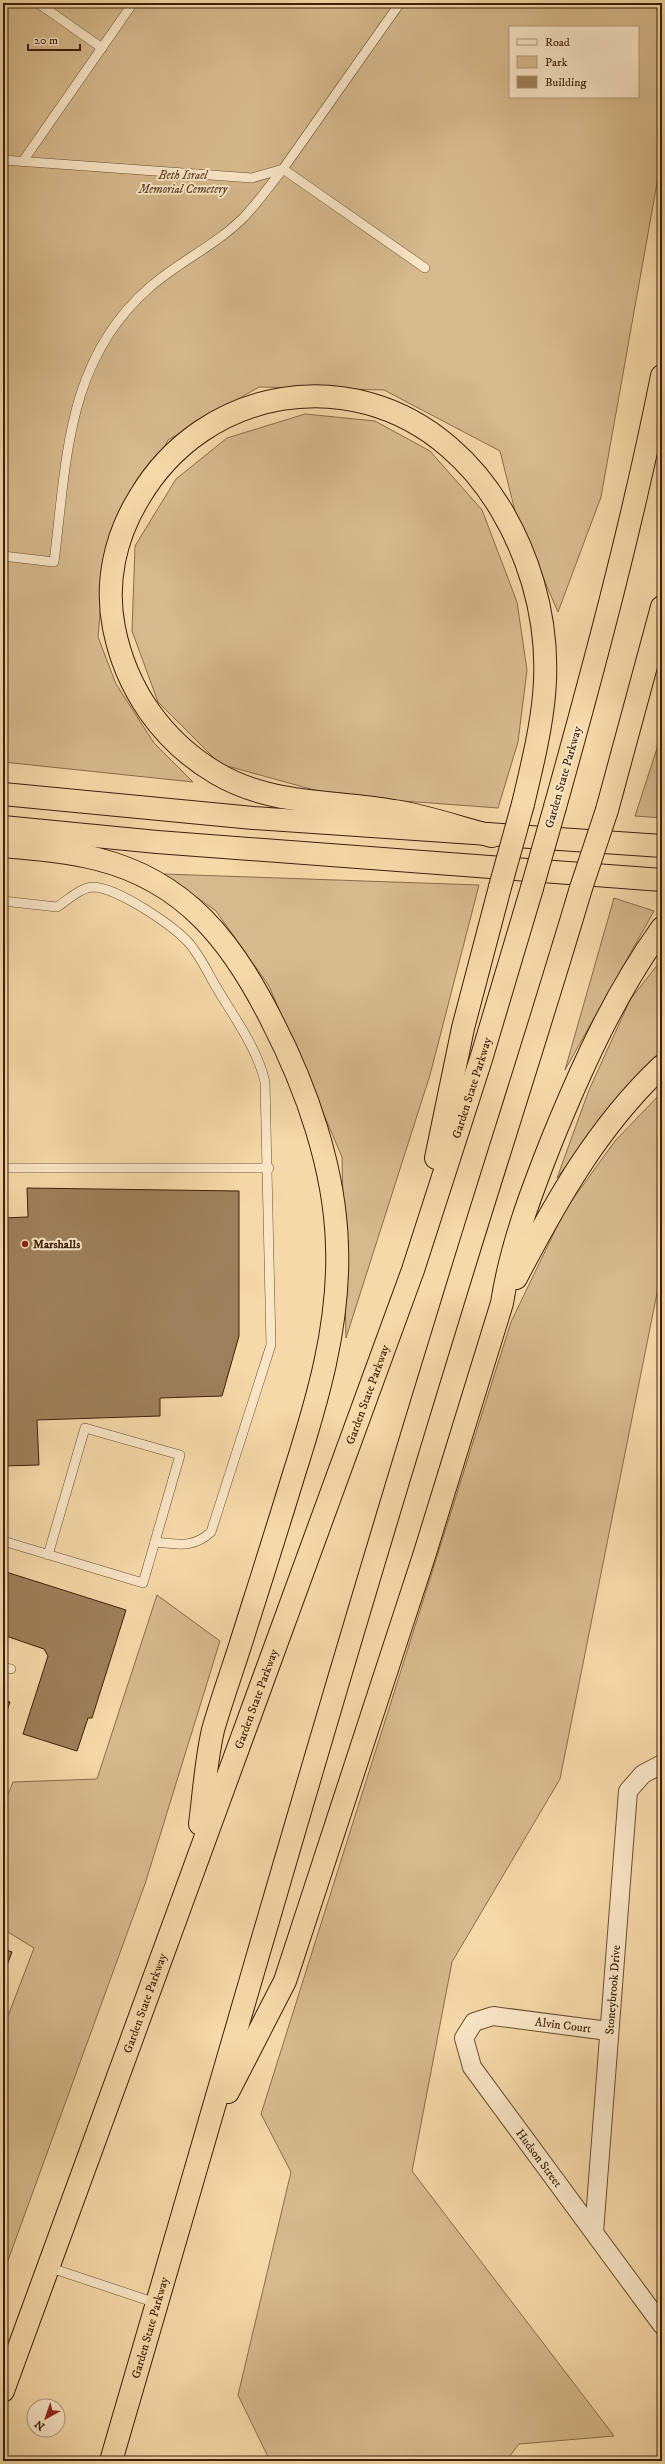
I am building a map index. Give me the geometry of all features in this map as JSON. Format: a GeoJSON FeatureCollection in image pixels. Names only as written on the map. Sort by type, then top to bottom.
{"type":"FeatureCollection","features":[{"type":"Feature","properties":{"kind":"highway","name":"Garden State Parkway"},"geometry":{"type":"LineString","coordinates":[[3,2391],[193,1868],[413,1270],[482,1056],[555,807],[592,674],[623,553],[662,376]]}},
{"type":"Feature","properties":{"kind":"highway"},"geometry":{"type":"LineString","coordinates":[[413,1270],[463,1028],[523,804],[544,708],[544,632],[532,581],[515,536],[492,495],[464,461],[430,432],[393,412],[354,400],[315,396],[296,396],[257,403],[223,417],[192,437],[162,463],[141,494],[122,530],[112,572],[112,617],[123,664],[134,689],[161,727],[180,746],[217,774],[260,791],[303,802],[394,811],[492,836]]}},
{"type":"Feature","properties":{"kind":"highway","name":"Garden State Parkway"},"geometry":{"type":"LineString","coordinates":[[111,2461],[207,2132],[261,1938],[388,1515],[581,888],[607,810],[662,607]]}},
{"type":"Feature","properties":{"kind":"highway"},"geometry":{"type":"LineString","coordinates":[[3,794],[253,818],[492,836],[662,846]]}},
{"type":"Feature","properties":{"kind":"highway"},"geometry":{"type":"LineString","coordinates":[[3,827],[157,842],[662,880]]}},
{"type":"Feature","properties":{"kind":"highway"},"geometry":{"type":"LineString","coordinates":[[3,846],[78,855],[115,864],[168,889],[212,926],[250,977],[288,1053],[319,1140],[332,1196],[337,1246],[337,1270],[328,1350],[308,1432],[213,1732],[193,1868]]}},
{"type":"Feature","properties":{"kind":"highway"},"geometry":{"type":"LineString","coordinates":[[207,2132],[285,1981],[424,1556],[502,1304],[506,1276],[525,1214],[582,1069],[624,986],[662,928]]}},
{"type":"Feature","properties":{"kind":"highway"},"geometry":{"type":"LineString","coordinates":[[502,1304],[541,1228],[583,1160],[614,1117],[662,1066]]}},
{"type":"Feature","properties":{"kind":"street","name":"Stoneybrook Drive"},"geometry":{"type":"LineString","coordinates":[[594,2232],[608,2031],[628,1791],[642,1774],[662,1764]]}},
{"type":"Feature","properties":{"kind":"street","name":"Hudson Street"},"geometry":{"type":"LineString","coordinates":[[518,2020],[493,2016],[474,2022],[464,2038],[472,2067],[662,2325]]}},
{"type":"Feature","properties":{"kind":"street","name":"Alvin Court"},"geometry":{"type":"LineString","coordinates":[[518,2020],[608,2031]]}},
{"type":"Feature","properties":{"kind":"lane"},"geometry":{"type":"LineString","coordinates":[[38,3],[102,48]]}},
{"type":"Feature","properties":{"kind":"lane"},"geometry":{"type":"LineString","coordinates":[[23,161],[133,3]]}},
{"type":"Feature","properties":{"kind":"lane"},"geometry":{"type":"LineString","coordinates":[[3,556],[54,562],[70,436],[76,406],[86,376],[100,347],[115,324],[151,286],[245,216],[283,169],[400,3]]}},
{"type":"Feature","properties":{"kind":"lane"},"geometry":{"type":"LineString","coordinates":[[3,160],[252,178],[283,169]]}},
{"type":"Feature","properties":{"kind":"lane"},"geometry":{"type":"LineString","coordinates":[[283,169],[425,268]]}},
{"type":"Feature","properties":{"kind":"lane"},"geometry":{"type":"LineString","coordinates":[[3,901],[58,907],[81,890],[94,887],[142,907],[188,942],[235,1018],[262,1067],[266,1082],[269,1168],[271,1345],[211,1532],[203,1539],[190,1545],[155,1542]]}},
{"type":"Feature","properties":{"kind":"lane"},"geometry":{"type":"LineString","coordinates":[[3,1168],[269,1168]]}},
{"type":"Feature","properties":{"kind":"lane"},"geometry":{"type":"LineString","coordinates":[[3,1541],[48,1555],[143,1583],[180,1456],[85,1428],[48,1555]]}},
{"type":"Feature","properties":{"kind":"lane"},"geometry":{"type":"LineString","coordinates":[[48,2267],[156,2303]]}},
{"type":"Feature","properties":{"kind":"green space","name":"Beth Israel Memorial Cemetery"},"geometry":{"type":"Polygon","coordinates":[[[3,3],[662,3],[662,155],[601,497],[558,612],[516,515],[500,451],[384,390],[259,387],[168,440],[104,568],[98,637],[116,684],[154,743],[193,782],[3,762],[3,3]]]}},
{"type":"Feature","properties":{"kind":"green space"},"geometry":{"type":"Polygon","coordinates":[[[305,414],[375,421],[430,451],[482,510],[517,602],[527,670],[518,742],[498,808],[336,796],[220,764],[158,702],[132,631],[135,546],[176,479],[227,438],[305,414]]]}},
{"type":"Feature","properties":{"kind":"green space"},"geometry":{"type":"Polygon","coordinates":[[[662,733],[662,818],[635,816],[662,733]]]}},
{"type":"Feature","properties":{"kind":"green space"},"geometry":{"type":"Polygon","coordinates":[[[164,874],[479,885],[430,1075],[346,1338],[342,1157],[269,986],[216,911],[164,874]]]}},
{"type":"Feature","properties":{"kind":"green space"},"geometry":{"type":"Polygon","coordinates":[[[614,898],[654,911],[565,1070],[614,898]]]}},
{"type":"Feature","properties":{"kind":"green space"},"geometry":{"type":"Polygon","coordinates":[[[662,959],[662,1055],[620,1095],[557,1178],[589,1090],[630,1000],[662,959]]]}},
{"type":"Feature","properties":{"kind":"green space"},"geometry":{"type":"Polygon","coordinates":[[[662,1092],[662,1268],[560,1779],[452,1962],[412,2171],[614,2436],[519,2444],[506,2461],[270,2461],[238,2395],[291,2172],[261,2114],[511,1322],[565,1210],[615,1141],[662,1092]]]}},
{"type":"Feature","properties":{"kind":"green space"},"geometry":{"type":"Polygon","coordinates":[[[157,1595],[220,1641],[145,1884],[3,2274],[3,2029],[34,1948],[3,1929],[3,1807],[13,1782],[97,1779],[157,1595]]]}},
{"type":"Feature","properties":{"kind":"building"},"geometry":{"type":"Polygon","coordinates":[[[27,1188],[239,1191],[239,1336],[222,1396],[160,1398],[160,1416],[37,1420],[39,1465],[3,1466],[3,1218],[28,1217],[27,1188]]]}},
{"type":"Feature","properties":{"kind":"building"},"geometry":{"type":"Polygon","coordinates":[[[3,1571],[126,1610],[92,1718],[88,1718],[77,1751],[23,1734],[48,1656],[44,1649],[3,1635],[3,1571]]]}},
{"type":"Feature","properties":{"kind":"building"},"geometry":{"type":"Polygon","coordinates":[[[3,1700],[10,1702],[3,1722],[3,1700]]]}},
{"type":"Feature","properties":{"kind":"building"},"geometry":{"type":"Polygon","coordinates":[[[3,1949],[12,1952],[3,1976],[3,1949]]]}},
{"type":"Feature","properties":{"kind":"place","name":"Marshalls"},"geometry":{"type":"Point","coordinates":[25,1244]}}]}
